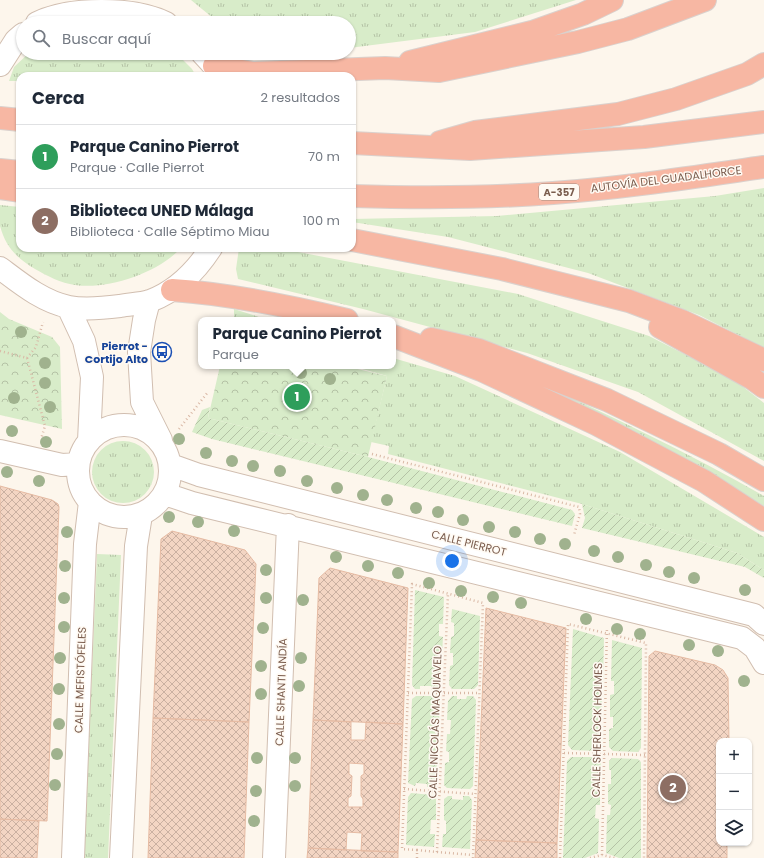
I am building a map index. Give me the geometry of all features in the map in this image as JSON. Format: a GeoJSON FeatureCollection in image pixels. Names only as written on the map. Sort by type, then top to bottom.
{"type":"FeatureCollection","features":[{"type":"Feature","properties":{"kind":"highway"},"geometry":{"type":"LineString","coordinates":[[385,68],[532,32],[583,14],[612,0]]}},
{"type":"Feature","properties":{"kind":"highway"},"geometry":{"type":"LineString","coordinates":[[279,72],[385,68],[439,71],[578,42],[628,29],[705,0]]}},
{"type":"Feature","properties":{"kind":"highway"},"geometry":{"type":"LineString","coordinates":[[427,146],[475,132],[618,114],[676,99],[747,74],[764,64]]}},
{"type":"Feature","properties":{"kind":"highway"},"geometry":{"type":"LineString","coordinates":[[211,65],[248,72]]}},
{"type":"Feature","properties":{"kind":"highway"},"geometry":{"type":"LineString","coordinates":[[0,118],[16,120]]}},
{"type":"Feature","properties":{"kind":"highway"},"geometry":{"type":"LineString","coordinates":[[356,143],[470,149],[636,138],[764,122]]}},
{"type":"Feature","properties":{"kind":"highway","name":"AUTOVÍA DEL GUADALHORCE"},"geometry":{"type":"LineString","coordinates":[[356,196],[418,197],[552,193],[686,179],[764,167]]}},
{"type":"Feature","properties":{"kind":"highway"},"geometry":{"type":"LineString","coordinates":[[0,170],[16,172]]}},
{"type":"Feature","properties":{"kind":"highway"},"geometry":{"type":"LineString","coordinates":[[0,188],[16,190]]}},
{"type":"Feature","properties":{"kind":"highway"},"geometry":{"type":"LineString","coordinates":[[356,241],[502,269],[629,301],[682,321],[764,360]]}},
{"type":"Feature","properties":{"kind":"highway"},"geometry":{"type":"LineString","coordinates":[[172,290],[212,293],[293,307],[335,317]]}},
{"type":"Feature","properties":{"kind":"highway"},"geometry":{"type":"LineString","coordinates":[[593,293],[681,337],[764,387]]}},
{"type":"Feature","properties":{"kind":"highway"},"geometry":{"type":"LineString","coordinates":[[396,332],[479,350],[607,400],[719,454],[764,480]]}},
{"type":"Feature","properties":{"kind":"highway"},"geometry":{"type":"LineString","coordinates":[[396,337],[481,370],[596,424],[704,481],[764,520]]}},
{"type":"Feature","properties":{"kind":"street"},"geometry":{"type":"LineString","coordinates":[[36,16],[50,0]]}},
{"type":"Feature","properties":{"kind":"street"},"geometry":{"type":"LineString","coordinates":[[150,0],[161,16]]}},
{"type":"Feature","properties":{"kind":"street"},"geometry":{"type":"LineString","coordinates":[[65,16],[70,14],[101,11],[135,13],[144,16]]}},
{"type":"Feature","properties":{"kind":"street"},"geometry":{"type":"LineString","coordinates":[[0,65],[16,42]]}},
{"type":"Feature","properties":{"kind":"street"},"geometry":{"type":"LineString","coordinates":[[0,268],[25,287],[60,304],[106,308],[149,301],[172,290],[197,269],[208,252]]}},
{"type":"Feature","properties":{"kind":"street"},"geometry":{"type":"LineString","coordinates":[[149,301],[144,320],[139,352],[142,402],[168,457],[170,480],[165,494],[155,506],[141,515],[122,518],[104,513],[90,502],[80,484],[78,464],[82,452],[89,441],[100,431],[114,426],[129,425],[143,428],[156,437],[168,457]]}},
{"type":"Feature","properties":{"kind":"street"},"geometry":{"type":"LineString","coordinates":[[60,304],[84,341],[92,377],[89,441]]}},
{"type":"Feature","properties":{"kind":"street"},"geometry":{"type":"LineString","coordinates":[[0,451],[34,460],[62,465],[78,464]]}},
{"type":"Feature","properties":{"kind":"street","name":"CALLE PIERROT"},"geometry":{"type":"LineString","coordinates":[[168,457],[199,475],[754,615],[764,624]]}},
{"type":"Feature","properties":{"kind":"street"},"geometry":{"type":"LineString","coordinates":[[165,494],[192,503],[449,564],[742,638],[760,655]]}},
{"type":"Feature","properties":{"kind":"street","name":"CALLE MEFISTÓFELES"},"geometry":{"type":"LineString","coordinates":[[73,858],[85,544],[90,502]]}},
{"type":"Feature","properties":{"kind":"street"},"geometry":{"type":"LineString","coordinates":[[121,858],[136,546],[141,515]]}},
{"type":"Feature","properties":{"kind":"street","name":"CALLE SHANTI ANDÍA"},"geometry":{"type":"LineString","coordinates":[[274,858],[288,525]]}},
{"type":"Feature","properties":{"kind":"path"},"geometry":{"type":"LineString","coordinates":[[27,358],[36,347],[38,332],[60,304]]}},
{"type":"Feature","properties":{"kind":"path"},"geometry":{"type":"LineString","coordinates":[[0,351],[27,358]]}},
{"type":"Feature","properties":{"kind":"path"},"geometry":{"type":"LineString","coordinates":[[27,358],[45,426],[34,460]]}},
{"type":"Feature","properties":{"kind":"path"},"geometry":{"type":"LineString","coordinates":[[179,428],[208,392]]}},
{"type":"Feature","properties":{"kind":"path"},"geometry":{"type":"LineString","coordinates":[[372,454],[578,507],[580,514],[574,535]]}},
{"type":"Feature","properties":{"kind":"path","name":"CALLE NICOLÁS MAQUIAVELO"},"geometry":{"type":"LineString","coordinates":[[437,852],[449,564]]}},
{"type":"Feature","properties":{"kind":"path"},"geometry":{"type":"LineString","coordinates":[[412,584],[448,594],[483,603],[473,856],[402,849],[412,584]]}},
{"type":"Feature","properties":{"kind":"path","name":"CALLE SHERLOCK HOLMES"},"geometry":{"type":"LineString","coordinates":[[602,855],[608,605]]}},
{"type":"Feature","properties":{"kind":"path"},"geometry":{"type":"LineString","coordinates":[[560,858],[568,624],[646,643],[644,858]]}},
{"type":"Feature","properties":{"kind":"path"},"geometry":{"type":"LineString","coordinates":[[408,693],[480,693]]}},
{"type":"Feature","properties":{"kind":"path"},"geometry":{"type":"LineString","coordinates":[[564,753],[645,755]]}},
{"type":"Feature","properties":{"kind":"path"},"geometry":{"type":"LineString","coordinates":[[404,788],[475,794]]}},
{"type":"Feature","properties":{"kind":"path"},"geometry":{"type":"LineString","coordinates":[[417,850],[417,858]]}},
{"type":"Feature","properties":{"kind":"path"},"geometry":{"type":"LineString","coordinates":[[590,858],[602,855],[615,858]]}},
{"type":"Feature","properties":{"kind":"green space"},"geometry":{"type":"Polygon","coordinates":[[[191,0],[576,0],[475,32],[356,47],[356,16],[210,16],[191,0]]]}},
{"type":"Feature","properties":{"kind":"green space"},"geometry":{"type":"Polygon","coordinates":[[[22,60],[183,60],[194,72],[16,72],[16,81],[9,81],[14,67],[22,60]]]}},
{"type":"Feature","properties":{"kind":"green space"},"geometry":{"type":"Polygon","coordinates":[[[764,188],[764,348],[699,315],[588,273],[448,237],[356,223],[356,219],[497,216],[715,196],[764,188]]]}},
{"type":"Feature","properties":{"kind":"green space"},"geometry":{"type":"Polygon","coordinates":[[[0,205],[16,207],[16,252],[177,252],[159,265],[132,278],[102,285],[75,285],[54,279],[23,261],[13,252],[5,240],[0,226],[0,205]]]}},
{"type":"Feature","properties":{"kind":"green space"},"geometry":{"type":"Polygon","coordinates":[[[238,252],[298,252],[518,294],[649,336],[733,379],[764,403],[764,461],[638,392],[527,353],[396,317],[238,279],[236,269],[238,252]]]}},
{"type":"Feature","properties":{"kind":"green space"},"geometry":{"type":"Polygon","coordinates":[[[234,309],[259,317],[234,317],[234,309]]]}},
{"type":"Feature","properties":{"kind":"green space"},"geometry":{"type":"Polygon","coordinates":[[[0,312],[9,319],[52,337],[60,347],[62,429],[0,415],[0,312]]]}},
{"type":"Feature","properties":{"kind":"green space"},"geometry":{"type":"Polygon","coordinates":[[[396,359],[455,376],[620,452],[764,537],[764,570],[737,553],[582,504],[388,454],[389,446],[371,442],[387,376],[362,369],[396,369],[396,359]]]}},
{"type":"Feature","properties":{"kind":"green space"},"geometry":{"type":"Polygon","coordinates":[[[219,369],[358,369],[387,376],[368,457],[208,418],[219,369]]]}},
{"type":"Feature","properties":{"kind":"green space"},"geometry":{"type":"Polygon","coordinates":[[[526,377],[587,405],[706,464],[764,496],[764,506],[706,471],[646,439],[525,380],[526,377]]]}},
{"type":"Feature","properties":{"kind":"green space"},"geometry":{"type":"Polygon","coordinates":[[[210,407],[208,418],[368,457],[572,510],[575,514],[572,526],[212,439],[192,432],[202,410],[210,407]]]}},
{"type":"Feature","properties":{"kind":"green space"},"geometry":{"type":"Polygon","coordinates":[[[117,441],[129,441],[145,450],[152,460],[154,472],[152,484],[145,494],[129,503],[117,503],[106,498],[97,489],[92,478],[92,466],[97,455],[106,446],[117,441]]]}},
{"type":"Feature","properties":{"kind":"green space"},"geometry":{"type":"Polygon","coordinates":[[[582,504],[737,553],[764,570],[764,578],[745,567],[582,528],[585,518],[582,504]]]}},
{"type":"Feature","properties":{"kind":"green space"},"geometry":{"type":"Polygon","coordinates":[[[97,554],[121,555],[108,858],[84,858],[97,554]]]}},
{"type":"Feature","properties":{"kind":"green space"},"geometry":{"type":"Polygon","coordinates":[[[415,590],[444,597],[443,624],[439,624],[439,636],[443,637],[442,654],[438,655],[438,663],[441,663],[440,685],[437,690],[431,690],[431,686],[420,686],[420,689],[415,689],[412,685],[415,590]]]}},
{"type":"Feature","properties":{"kind":"green space"},"geometry":{"type":"Polygon","coordinates":[[[452,609],[480,616],[478,685],[474,689],[452,689],[449,685],[450,666],[453,665],[453,653],[450,653],[451,637],[454,636],[454,623],[451,622],[452,609]]]}},
{"type":"Feature","properties":{"kind":"green space"},"geometry":{"type":"Polygon","coordinates":[[[573,629],[604,638],[603,684],[600,684],[599,695],[602,695],[602,717],[598,717],[598,730],[602,731],[601,747],[598,751],[572,750],[568,745],[573,629]]]}},
{"type":"Feature","properties":{"kind":"green space"},"geometry":{"type":"Polygon","coordinates":[[[612,640],[642,648],[641,748],[638,752],[613,751],[609,747],[609,729],[613,728],[613,717],[610,717],[610,695],[614,694],[614,681],[611,681],[612,640]]]}},
{"type":"Feature","properties":{"kind":"green space"},"geometry":{"type":"Polygon","coordinates":[[[416,696],[437,696],[440,700],[439,722],[435,722],[435,733],[438,734],[438,751],[434,751],[434,765],[437,765],[437,784],[432,787],[427,787],[427,784],[416,783],[415,786],[408,783],[412,699],[416,696]]]}},
{"type":"Feature","properties":{"kind":"green space"},"geometry":{"type":"Polygon","coordinates":[[[452,696],[457,696],[457,699],[466,699],[467,696],[473,696],[476,700],[473,786],[470,789],[447,788],[444,785],[445,763],[449,762],[449,752],[446,751],[447,734],[450,734],[451,720],[447,720],[448,701],[452,696]]]}},
{"type":"Feature","properties":{"kind":"green space"},"geometry":{"type":"Polygon","coordinates":[[[571,757],[597,757],[601,761],[600,773],[596,773],[596,783],[600,784],[600,805],[596,805],[595,818],[599,819],[598,853],[585,858],[563,858],[567,761],[571,757]]]}},
{"type":"Feature","properties":{"kind":"green space"},"geometry":{"type":"Polygon","coordinates":[[[612,758],[638,759],[641,762],[641,858],[619,858],[606,853],[607,815],[610,815],[611,805],[608,804],[608,784],[611,784],[611,770],[609,770],[609,761],[612,758]]]}},
{"type":"Feature","properties":{"kind":"green space"},"geometry":{"type":"Polygon","coordinates":[[[411,793],[432,795],[436,799],[436,820],[431,820],[430,834],[435,834],[434,847],[406,845],[408,797],[411,793]]]}},
{"type":"Feature","properties":{"kind":"green space"},"geometry":{"type":"Polygon","coordinates":[[[448,796],[452,796],[452,799],[463,800],[463,796],[469,796],[472,800],[470,849],[442,847],[443,834],[446,834],[444,799],[448,796]]]}},
{"type":"Feature","properties":{"kind":"building"},"geometry":{"type":"Polygon","coordinates":[[[0,486],[52,500],[58,504],[59,507],[47,821],[0,819],[0,486]]]}},
{"type":"Feature","properties":{"kind":"building"},"geometry":{"type":"Polygon","coordinates":[[[172,531],[245,550],[256,564],[249,722],[153,718],[161,539],[172,531]]]}},
{"type":"Feature","properties":{"kind":"building"},"geometry":{"type":"Polygon","coordinates":[[[330,568],[408,588],[403,724],[313,720],[319,578],[330,568]]]}},
{"type":"Feature","properties":{"kind":"building"},"geometry":{"type":"Polygon","coordinates":[[[486,608],[566,628],[557,843],[476,840],[486,608]]]}},
{"type":"Feature","properties":{"kind":"building"},"geometry":{"type":"Polygon","coordinates":[[[655,651],[715,665],[723,670],[728,678],[729,738],[716,738],[716,846],[727,846],[727,858],[647,858],[649,656],[655,651]]]}},
{"type":"Feature","properties":{"kind":"building"},"geometry":{"type":"Polygon","coordinates":[[[153,718],[249,722],[244,858],[148,858],[153,718]]]}},
{"type":"Feature","properties":{"kind":"building"},"geometry":{"type":"Polygon","coordinates":[[[313,720],[351,722],[351,740],[365,740],[366,722],[403,724],[398,852],[361,851],[362,833],[347,832],[346,850],[308,848],[313,720]],[[349,763],[349,774],[352,776],[351,796],[348,798],[348,807],[363,807],[363,799],[361,796],[361,776],[364,774],[364,764],[349,763]]]}},
{"type":"Feature","properties":{"kind":"building"},"geometry":{"type":"Polygon","coordinates":[[[0,819],[39,821],[37,858],[0,858],[0,819]]]}},
{"type":"Feature","properties":{"kind":"building"},"geometry":{"type":"Polygon","coordinates":[[[476,840],[557,843],[557,858],[475,858],[476,840]]]}},
{"type":"Feature","properties":{"kind":"building"},"geometry":{"type":"Polygon","coordinates":[[[308,848],[398,852],[398,858],[307,858],[308,848]]]}},
{"type":"Feature","properties":{"kind":"place","name":"Pierrot - Cortijo Alto"},"geometry":{"type":"Point","coordinates":[162,352]}},
{"type":"Feature","properties":{"kind":"place","name":"Parque Canino Pierrot"},"geometry":{"type":"Point","coordinates":[297,397]}},
{"type":"Feature","properties":{"kind":"place","name":"Biblioteca UNED Málaga"},"geometry":{"type":"Point","coordinates":[673,788]}}]}
